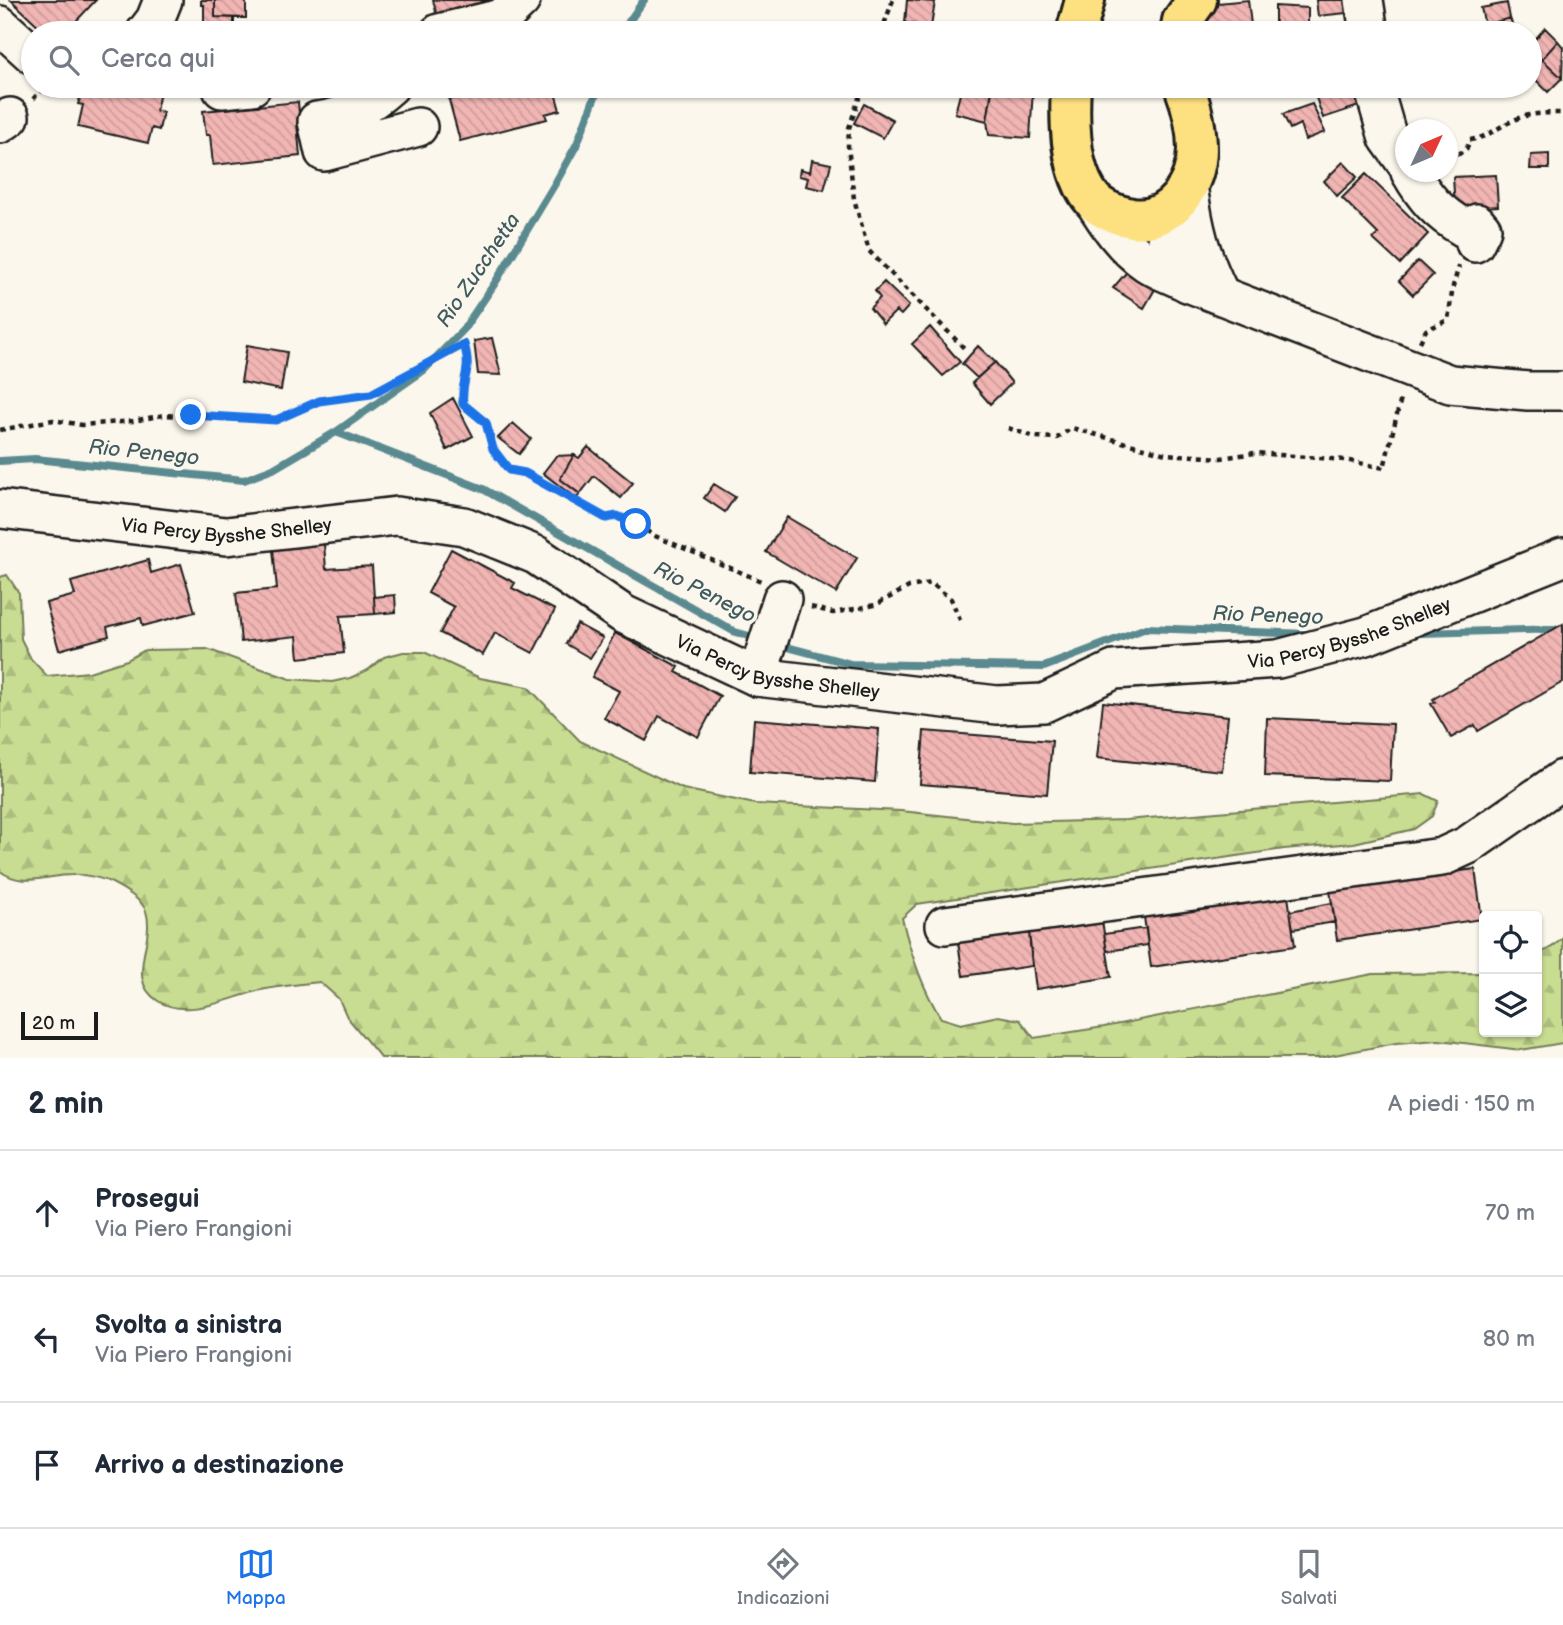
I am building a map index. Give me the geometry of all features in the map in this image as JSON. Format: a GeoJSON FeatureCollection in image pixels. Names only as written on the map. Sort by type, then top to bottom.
{"type":"FeatureCollection","features":[{"type":"Feature","properties":{"kind":"main road"},"geometry":{"type":"LineString","coordinates":[[1079,21],[1085,0]]}},
{"type":"Feature","properties":{"kind":"main road"},"geometry":{"type":"LineString","coordinates":[[1183,21],[1197,0]]}},
{"type":"Feature","properties":{"kind":"main road"},"geometry":{"type":"LineString","coordinates":[[1070,98],[1069,119],[1073,150],[1082,179],[1093,200],[1115,214],[1139,219],[1162,213],[1182,198],[1188,185],[1198,152],[1195,119],[1188,98]]}},
{"type":"Feature","properties":{"kind":"street"},"geometry":{"type":"LineString","coordinates":[[154,21],[163,0]]}},
{"type":"Feature","properties":{"kind":"street"},"geometry":{"type":"LineString","coordinates":[[490,21],[502,18],[521,0]]}},
{"type":"Feature","properties":{"kind":"street"},"geometry":{"type":"LineString","coordinates":[[1364,0],[1367,21]]}},
{"type":"Feature","properties":{"kind":"street"},"geometry":{"type":"LineString","coordinates":[[0,25],[21,44]]}},
{"type":"Feature","properties":{"kind":"street"},"geometry":{"type":"LineString","coordinates":[[374,98],[346,114],[317,121],[324,152],[418,127]]}},
{"type":"Feature","properties":{"kind":"street"},"geometry":{"type":"LineString","coordinates":[[1376,98],[1388,138],[1395,148]]}},
{"type":"Feature","properties":{"kind":"street"},"geometry":{"type":"LineString","coordinates":[[1416,182],[1442,215],[1464,228],[1477,223],[1482,229],[1475,243]]}},
{"type":"Feature","properties":{"kind":"street"},"geometry":{"type":"LineString","coordinates":[[1188,185],[1195,231],[1203,259],[1204,288]]}},
{"type":"Feature","properties":{"kind":"street"},"geometry":{"type":"LineString","coordinates":[[1093,200],[1108,225],[1147,263],[1204,288],[1450,384],[1528,391],[1563,391]]}},
{"type":"Feature","properties":{"kind":"street"},"geometry":{"type":"LineString","coordinates":[[1162,213],[1169,248],[1204,288]]}},
{"type":"Feature","properties":{"kind":"street","name":"Via Percy Bysshe Shelley"},"geometry":{"type":"LineString","coordinates":[[0,509],[226,536],[397,516],[464,526],[536,555],[623,614],[763,656],[997,705],[1044,703],[1114,670],[1278,659],[1366,636],[1563,557]]}},
{"type":"Feature","properties":{"kind":"street"},"geometry":{"type":"LineString","coordinates":[[763,656],[782,599]]}},
{"type":"Feature","properties":{"kind":"street"},"geometry":{"type":"LineString","coordinates":[[945,925],[1442,857],[1468,845],[1563,779]]}},
{"type":"Feature","properties":{"kind":"path"},"geometry":{"type":"LineString","coordinates":[[885,21],[893,0]]}},
{"type":"Feature","properties":{"kind":"path"},"geometry":{"type":"LineString","coordinates":[[859,98],[849,128],[848,146],[854,199],[869,251],[964,348]]}},
{"type":"Feature","properties":{"kind":"path"},"geometry":{"type":"LineString","coordinates":[[1458,154],[1467,148],[1471,140],[1486,137],[1513,120],[1542,113],[1563,113]]}},
{"type":"Feature","properties":{"kind":"path"},"geometry":{"type":"LineString","coordinates":[[1417,350],[1426,330],[1448,320],[1453,286],[1464,249],[1475,243]]}},
{"type":"Feature","properties":{"kind":"path"},"geometry":{"type":"LineString","coordinates":[[0,430],[53,420],[82,425],[133,421],[164,415],[276,420],[319,401],[371,394],[464,344],[468,372],[462,393],[463,404],[486,423],[493,449],[509,470],[525,473],[606,518],[617,516],[654,536],[740,570],[761,581],[782,599],[833,613],[875,605],[909,587],[931,583],[951,599],[961,622]]}},
{"type":"Feature","properties":{"kind":"path"},"geometry":{"type":"LineString","coordinates":[[1008,428],[1034,437],[1056,438],[1072,428],[1166,454],[1221,458],[1255,453],[1345,460],[1384,468],[1401,397],[1412,400]]}},
{"type":"Feature","properties":{"kind":"green space"},"geometry":{"type":"Polygon","coordinates":[[[7,575],[19,593],[21,639],[31,659],[47,676],[89,672],[127,660],[145,650],[207,649],[290,679],[332,682],[368,670],[384,657],[403,652],[424,652],[480,678],[528,687],[580,741],[683,789],[755,804],[901,811],[1012,823],[1126,820],[1424,794],[1438,801],[1432,816],[1414,829],[1354,843],[1284,849],[917,904],[902,918],[918,970],[941,1018],[961,1024],[998,1016],[1020,1020],[1034,1038],[1104,1027],[1373,974],[1479,973],[1479,1037],[1542,1037],[1542,952],[1563,938],[1563,1043],[1521,1050],[1439,1040],[1396,1043],[1319,1058],[381,1058],[347,1017],[339,999],[320,982],[261,990],[196,1008],[170,1006],[158,1001],[148,992],[143,982],[148,923],[144,907],[132,895],[110,882],[88,876],[26,880],[0,871],[0,577],[7,575]]]}},
{"type":"Feature","properties":{"kind":"building"},"geometry":{"type":"Polygon","coordinates":[[[11,0],[96,0],[76,21],[33,21],[11,0]]]}},
{"type":"Feature","properties":{"kind":"building"},"geometry":{"type":"Polygon","coordinates":[[[201,0],[215,0],[215,17],[234,18],[234,21],[204,21],[204,5],[201,5],[201,0]]]}},
{"type":"Feature","properties":{"kind":"building"},"geometry":{"type":"Polygon","coordinates":[[[215,0],[246,0],[246,18],[215,17],[215,0]]]}},
{"type":"Feature","properties":{"kind":"building"},"geometry":{"type":"Polygon","coordinates":[[[433,0],[509,0],[438,20],[433,0]]]}},
{"type":"Feature","properties":{"kind":"building"},"geometry":{"type":"Polygon","coordinates":[[[907,0],[935,2],[932,21],[905,21],[907,0]]]}},
{"type":"Feature","properties":{"kind":"building"},"geometry":{"type":"Polygon","coordinates":[[[1248,0],[1251,21],[1200,21],[1198,5],[1248,0]]]}},
{"type":"Feature","properties":{"kind":"building"},"geometry":{"type":"Polygon","coordinates":[[[1316,0],[1345,0],[1346,13],[1318,16],[1316,0]]]}},
{"type":"Feature","properties":{"kind":"building"},"geometry":{"type":"Polygon","coordinates":[[[1507,3],[1510,18],[1484,21],[1481,8],[1507,3]]]}},
{"type":"Feature","properties":{"kind":"building"},"geometry":{"type":"Polygon","coordinates":[[[1275,6],[1308,8],[1308,21],[1275,21],[1275,6]]]}},
{"type":"Feature","properties":{"kind":"building"},"geometry":{"type":"Polygon","coordinates":[[[1545,28],[1558,41],[1542,59],[1542,31],[1545,28]]]}},
{"type":"Feature","properties":{"kind":"building"},"geometry":{"type":"Polygon","coordinates":[[[1558,41],[1563,47],[1562,78],[1542,59],[1558,41]]]}},
{"type":"Feature","properties":{"kind":"building"},"geometry":{"type":"Polygon","coordinates":[[[1542,59],[1562,78],[1548,92],[1542,86],[1542,59]]]}},
{"type":"Feature","properties":{"kind":"building"},"geometry":{"type":"Polygon","coordinates":[[[80,98],[159,98],[156,111],[163,112],[159,130],[152,128],[148,143],[78,127],[83,105],[78,104],[80,98]]]}},
{"type":"Feature","properties":{"kind":"building"},"geometry":{"type":"Polygon","coordinates":[[[556,98],[560,110],[545,114],[547,119],[460,141],[449,100],[556,98]]]}},
{"type":"Feature","properties":{"kind":"building"},"geometry":{"type":"Polygon","coordinates":[[[959,98],[991,98],[987,121],[955,113],[959,98]]]}},
{"type":"Feature","properties":{"kind":"building"},"geometry":{"type":"Polygon","coordinates":[[[991,98],[1032,98],[1030,138],[989,135],[987,121],[991,98]]]}},
{"type":"Feature","properties":{"kind":"building"},"geometry":{"type":"Polygon","coordinates":[[[1316,98],[1363,98],[1365,104],[1323,118],[1316,98]]]}},
{"type":"Feature","properties":{"kind":"building"},"geometry":{"type":"Polygon","coordinates":[[[298,102],[300,156],[213,165],[210,135],[206,135],[203,111],[298,102]]]}},
{"type":"Feature","properties":{"kind":"building"},"geometry":{"type":"Polygon","coordinates":[[[864,104],[893,120],[883,138],[854,123],[864,104]]]}},
{"type":"Feature","properties":{"kind":"building"},"geometry":{"type":"Polygon","coordinates":[[[1312,104],[1325,132],[1305,140],[1300,124],[1290,129],[1283,114],[1312,104]]]}},
{"type":"Feature","properties":{"kind":"building"},"geometry":{"type":"Polygon","coordinates":[[[1549,154],[1549,169],[1530,169],[1531,155],[1549,154]]]}},
{"type":"Feature","properties":{"kind":"building"},"geometry":{"type":"Polygon","coordinates":[[[812,160],[831,164],[824,190],[806,186],[808,178],[799,176],[800,169],[810,172],[812,160]]]}},
{"type":"Feature","properties":{"kind":"building"},"geometry":{"type":"Polygon","coordinates":[[[1343,162],[1357,177],[1337,196],[1324,181],[1343,162]]]}},
{"type":"Feature","properties":{"kind":"building"},"geometry":{"type":"Polygon","coordinates":[[[1366,174],[1428,234],[1400,264],[1373,239],[1378,234],[1342,198],[1366,174]]]}},
{"type":"Feature","properties":{"kind":"building"},"geometry":{"type":"Polygon","coordinates":[[[1496,175],[1498,206],[1455,209],[1453,182],[1458,182],[1458,177],[1496,175]]]}},
{"type":"Feature","properties":{"kind":"building"},"geometry":{"type":"Polygon","coordinates":[[[1418,261],[1433,275],[1413,295],[1399,281],[1418,261]]]}},
{"type":"Feature","properties":{"kind":"building"},"geometry":{"type":"Polygon","coordinates":[[[1130,268],[1158,284],[1144,308],[1113,288],[1130,268]]]}},
{"type":"Feature","properties":{"kind":"building"},"geometry":{"type":"Polygon","coordinates":[[[884,282],[909,306],[901,315],[896,311],[883,324],[870,308],[880,298],[875,291],[884,282]]]}},
{"type":"Feature","properties":{"kind":"building"},"geometry":{"type":"Polygon","coordinates":[[[930,327],[960,362],[943,376],[912,344],[930,327]]]}},
{"type":"Feature","properties":{"kind":"building"},"geometry":{"type":"Polygon","coordinates":[[[492,338],[501,375],[478,374],[474,341],[492,338]]]}},
{"type":"Feature","properties":{"kind":"building"},"geometry":{"type":"Polygon","coordinates":[[[247,345],[287,352],[281,390],[241,382],[247,345]]]}},
{"type":"Feature","properties":{"kind":"building"},"geometry":{"type":"Polygon","coordinates":[[[978,346],[995,362],[977,378],[962,364],[978,346]]]}},
{"type":"Feature","properties":{"kind":"building"},"geometry":{"type":"Polygon","coordinates":[[[995,362],[1012,383],[990,404],[972,383],[995,362]]]}},
{"type":"Feature","properties":{"kind":"building"},"geometry":{"type":"Polygon","coordinates":[[[453,398],[473,436],[447,450],[430,413],[453,398]]]}},
{"type":"Feature","properties":{"kind":"building"},"geometry":{"type":"Polygon","coordinates":[[[513,423],[531,439],[519,454],[498,438],[513,423]]]}},
{"type":"Feature","properties":{"kind":"building"},"geometry":{"type":"Polygon","coordinates":[[[588,447],[633,483],[621,498],[594,476],[580,494],[560,479],[574,455],[579,458],[588,447]]]}},
{"type":"Feature","properties":{"kind":"building"},"geometry":{"type":"Polygon","coordinates":[[[574,455],[560,479],[580,494],[576,499],[543,473],[556,456],[574,455]]]}},
{"type":"Feature","properties":{"kind":"building"},"geometry":{"type":"Polygon","coordinates":[[[714,484],[735,497],[725,512],[704,498],[714,484]]]}},
{"type":"Feature","properties":{"kind":"building"},"geometry":{"type":"Polygon","coordinates":[[[787,517],[857,558],[836,593],[766,552],[787,517]]]}},
{"type":"Feature","properties":{"kind":"building"},"geometry":{"type":"Polygon","coordinates":[[[324,544],[326,569],[372,566],[375,614],[340,616],[344,653],[299,658],[297,636],[241,642],[236,593],[277,589],[273,549],[324,544]]]}},
{"type":"Feature","properties":{"kind":"building"},"geometry":{"type":"Polygon","coordinates":[[[451,549],[515,583],[512,588],[555,610],[533,653],[495,633],[483,655],[440,633],[454,607],[428,593],[451,549]]]}},
{"type":"Feature","properties":{"kind":"building"},"geometry":{"type":"Polygon","coordinates":[[[148,560],[151,573],[181,564],[195,612],[143,626],[141,618],[107,627],[109,636],[59,650],[46,603],[75,595],[71,582],[148,560]]]}},
{"type":"Feature","properties":{"kind":"building"},"geometry":{"type":"Polygon","coordinates":[[[395,595],[396,612],[375,614],[374,597],[395,595]]]}},
{"type":"Feature","properties":{"kind":"building"},"geometry":{"type":"Polygon","coordinates":[[[577,624],[603,638],[590,658],[566,644],[577,624]]]}},
{"type":"Feature","properties":{"kind":"building"},"geometry":{"type":"Polygon","coordinates":[[[1563,624],[1563,682],[1478,731],[1475,725],[1451,738],[1431,704],[1435,702],[1433,699],[1563,624]]]}},
{"type":"Feature","properties":{"kind":"building"},"geometry":{"type":"Polygon","coordinates":[[[615,633],[679,667],[676,672],[720,696],[698,737],[659,716],[646,741],[604,718],[619,691],[592,677],[615,633]]]}},
{"type":"Feature","properties":{"kind":"building"},"geometry":{"type":"Polygon","coordinates":[[[1103,702],[1228,716],[1222,771],[1097,758],[1103,702]]]}},
{"type":"Feature","properties":{"kind":"building"},"geometry":{"type":"Polygon","coordinates":[[[1267,718],[1393,724],[1390,781],[1265,776],[1267,718]]]}},
{"type":"Feature","properties":{"kind":"building"},"geometry":{"type":"Polygon","coordinates":[[[754,719],[879,729],[875,782],[750,772],[754,719]]]}},
{"type":"Feature","properties":{"kind":"building"},"geometry":{"type":"Polygon","coordinates":[[[924,731],[1052,741],[1047,794],[920,784],[924,731]]]}},
{"type":"Feature","properties":{"kind":"building"},"geometry":{"type":"Polygon","coordinates":[[[1475,869],[1481,911],[1479,919],[1337,940],[1330,890],[1475,869]]]}},
{"type":"Feature","properties":{"kind":"building"},"geometry":{"type":"Polygon","coordinates":[[[1288,896],[1295,946],[1151,967],[1144,917],[1288,896]]]}},
{"type":"Feature","properties":{"kind":"building"},"geometry":{"type":"Polygon","coordinates":[[[1332,903],[1335,922],[1293,929],[1290,911],[1332,903]]]}},
{"type":"Feature","properties":{"kind":"building"},"geometry":{"type":"Polygon","coordinates":[[[1102,921],[1111,977],[1036,989],[1029,933],[1102,921]]]}},
{"type":"Feature","properties":{"kind":"building"},"geometry":{"type":"Polygon","coordinates":[[[1146,928],[1148,945],[1107,951],[1104,934],[1146,928]]]}},
{"type":"Feature","properties":{"kind":"building"},"geometry":{"type":"Polygon","coordinates":[[[1029,933],[1032,966],[963,976],[958,942],[1029,933]]]}},
{"type":"Feature","properties":{"kind":"waterway","name":"Rio Zucchetta"},"geometry":{"type":"LineString","coordinates":[[629,21],[644,0]]}},
{"type":"Feature","properties":{"kind":"waterway","name":"Rio Zucchetta"},"geometry":{"type":"LineString","coordinates":[[0,461],[35,459],[244,480],[273,469],[336,432],[424,370],[463,330],[556,182],[577,144],[594,98]]}},
{"type":"Feature","properties":{"kind":"waterway","name":"Rio Penego"},"geometry":{"type":"LineString","coordinates":[[336,432],[483,489],[735,632],[760,639]]}},
{"type":"Feature","properties":{"kind":"waterway","name":"Rio Penego"},"geometry":{"type":"LineString","coordinates":[[776,644],[851,664],[1044,667],[1146,628],[1309,634]]}},
{"type":"Feature","properties":{"kind":"waterway","name":"Rio Penego"},"geometry":{"type":"LineString","coordinates":[[1422,633],[1563,629]]}},
{"type":"Feature","properties":{"kind":"route"},"geometry":{"type":"LineString","coordinates":[[191,415],[276,420],[319,401],[371,394],[464,344],[468,372],[462,393],[463,404],[486,423],[493,449],[509,470],[525,473],[606,518],[617,516],[636,524]]}}]}
